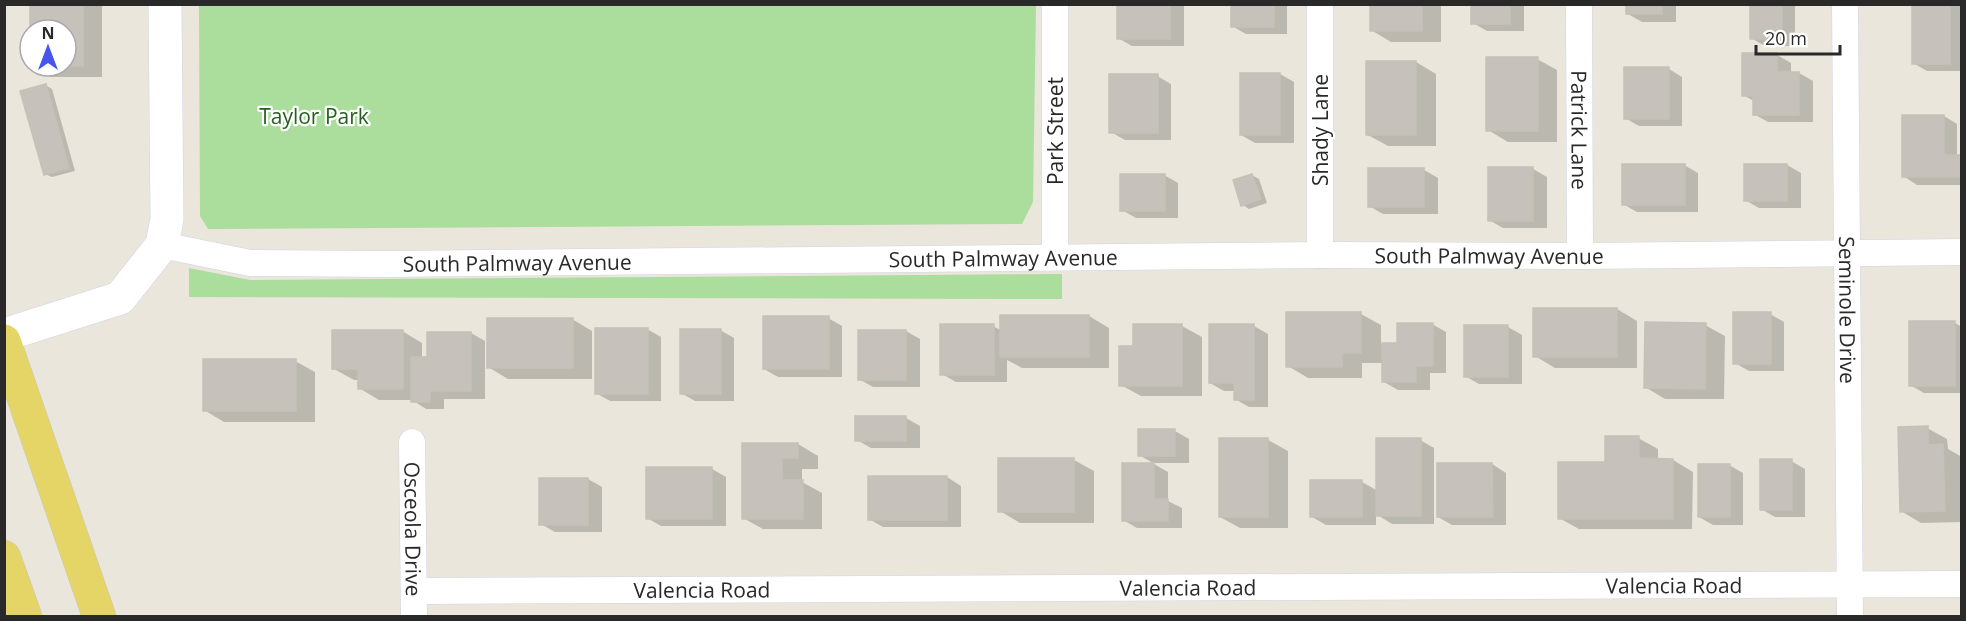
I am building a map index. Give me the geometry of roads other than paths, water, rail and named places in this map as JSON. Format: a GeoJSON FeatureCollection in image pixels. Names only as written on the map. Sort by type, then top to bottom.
{"type":"FeatureCollection","features":[{"type":"Feature","properties":{"kind":"main road"},"geometry":{"type":"LineString","coordinates":[[4,341],[99,616]]}},
{"type":"Feature","properties":{"kind":"main road"},"geometry":{"type":"LineString","coordinates":[[4,557],[25,616]]}},
{"type":"Feature","properties":{"kind":"street"},"geometry":{"type":"LineString","coordinates":[[4,335],[120,298],[164,232],[165,4]]}},
{"type":"Feature","properties":{"kind":"street","name":"Park Street"},"geometry":{"type":"LineString","coordinates":[[1055,4],[1055,257]]}},
{"type":"Feature","properties":{"kind":"street","name":"Shady Lane"},"geometry":{"type":"LineString","coordinates":[[1320,4],[1320,255]]}},
{"type":"Feature","properties":{"kind":"street","name":"Patrick Lane"},"geometry":{"type":"LineString","coordinates":[[1579,4],[1580,256]]}},
{"type":"Feature","properties":{"kind":"street","name":"Seminole Drive"},"geometry":{"type":"LineString","coordinates":[[1845,4],[1850,616]]}},
{"type":"Feature","properties":{"kind":"street","name":"South Palmway Avenue"},"geometry":{"type":"LineString","coordinates":[[164,232],[250,263],[1962,252]]}},
{"type":"Feature","properties":{"kind":"street","name":"Osceola Drive"},"geometry":{"type":"LineString","coordinates":[[412,442],[414,616]]}},
{"type":"Feature","properties":{"kind":"street","name":"Valencia Road"},"geometry":{"type":"LineString","coordinates":[[414,591],[1962,584]]}},
{"type":"Feature","properties":{"kind":"park label","name":"Taylor Park"},"geometry":{"type":"Point","coordinates":[314,116]}}]}
